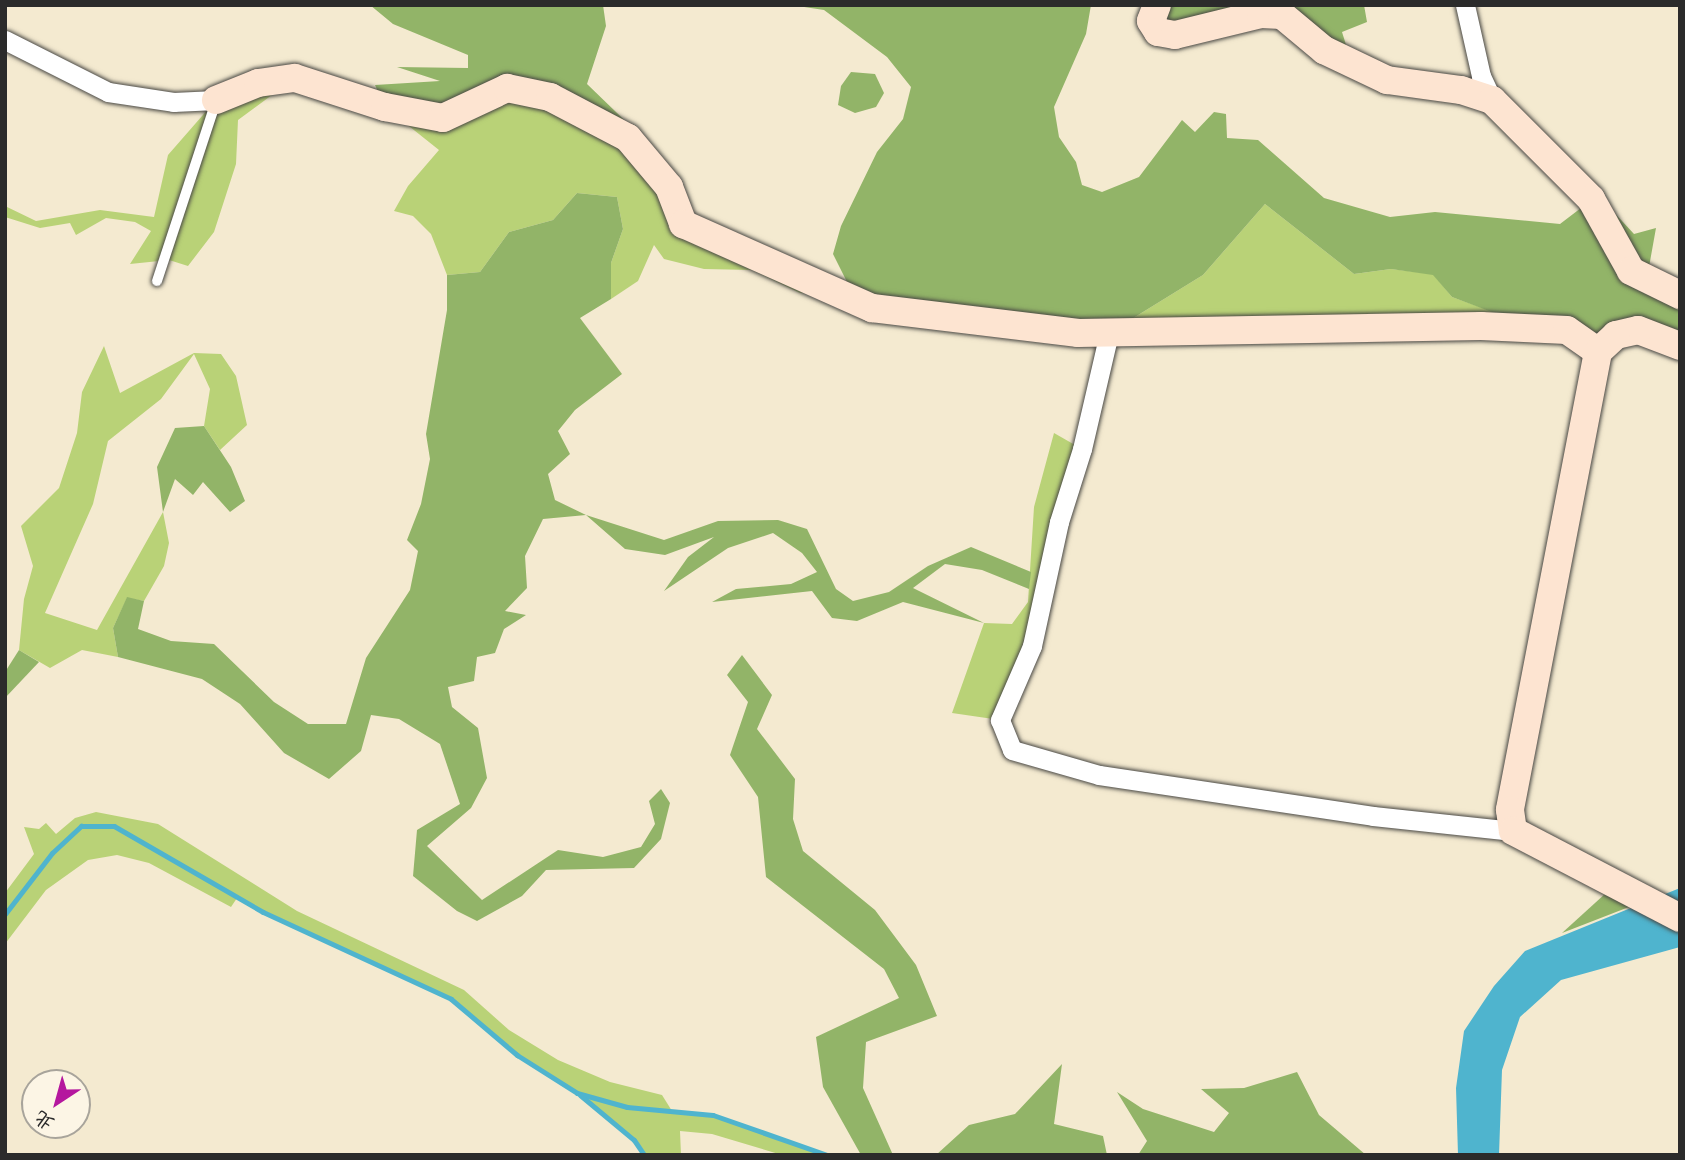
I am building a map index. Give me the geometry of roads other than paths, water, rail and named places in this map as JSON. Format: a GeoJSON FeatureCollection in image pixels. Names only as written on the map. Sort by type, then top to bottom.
{"type":"FeatureCollection","features":[{"type":"Feature","properties":{"kind":"street"},"geometry":{"type":"LineString","coordinates":[[1157,5],[1151,21],[1157,32],[1175,35],[1261,14],[1282,15],[1324,50],[1387,80],[1461,90],[1492,100]]}},
{"type":"Feature","properties":{"kind":"street"},"geometry":{"type":"LineString","coordinates":[[1465,5],[1481,76],[1492,100],[1591,199],[1631,271],[1680,295]]}},
{"type":"Feature","properties":{"kind":"street"},"geometry":{"type":"LineString","coordinates":[[5,40],[108,92],[173,102],[216,100],[258,83],[295,78],[386,107],[443,118],[508,88],[550,97],[628,138],[669,187],[683,224],[708,239],[791,269],[839,295],[907,314],[1030,330],[1109,332],[1481,326],[1567,330],[1598,352]]}},
{"type":"Feature","properties":{"kind":"street"},"geometry":{"type":"LineString","coordinates":[[1513,831],[1510,810],[1598,352],[1616,335],[1638,330],[1680,346]]}},
{"type":"Feature","properties":{"kind":"street"},"geometry":{"type":"LineString","coordinates":[[1109,332],[1082,449],[1059,522],[1032,646],[1000,720],[1012,750],[1099,775],[1373,816],[1513,831],[1680,918]]}},
{"type":"Feature","properties":{"kind":"lane"},"geometry":{"type":"LineString","coordinates":[[157,281],[216,100]]}},
{"type":"Feature","properties":{"kind":"water"},"geometry":{"type":"Polygon","coordinates":[[[1680,888],[1680,947],[1561,980],[1520,1017],[1502,1070],[1499,1155],[1458,1155],[1456,1088],[1464,1031],[1494,986],[1525,951],[1680,888]]]}},
{"type":"Feature","properties":{"kind":"waterway"},"geometry":{"type":"LineString","coordinates":[[5,914],[52,853],[81,826],[114,826],[263,912],[451,999],[517,1055],[577,1093],[627,1107],[713,1115],[827,1155]]}},
{"type":"Feature","properties":{"kind":"waterway"},"geometry":{"type":"LineString","coordinates":[[580,1095],[634,1140],[644,1155]]}}]}
